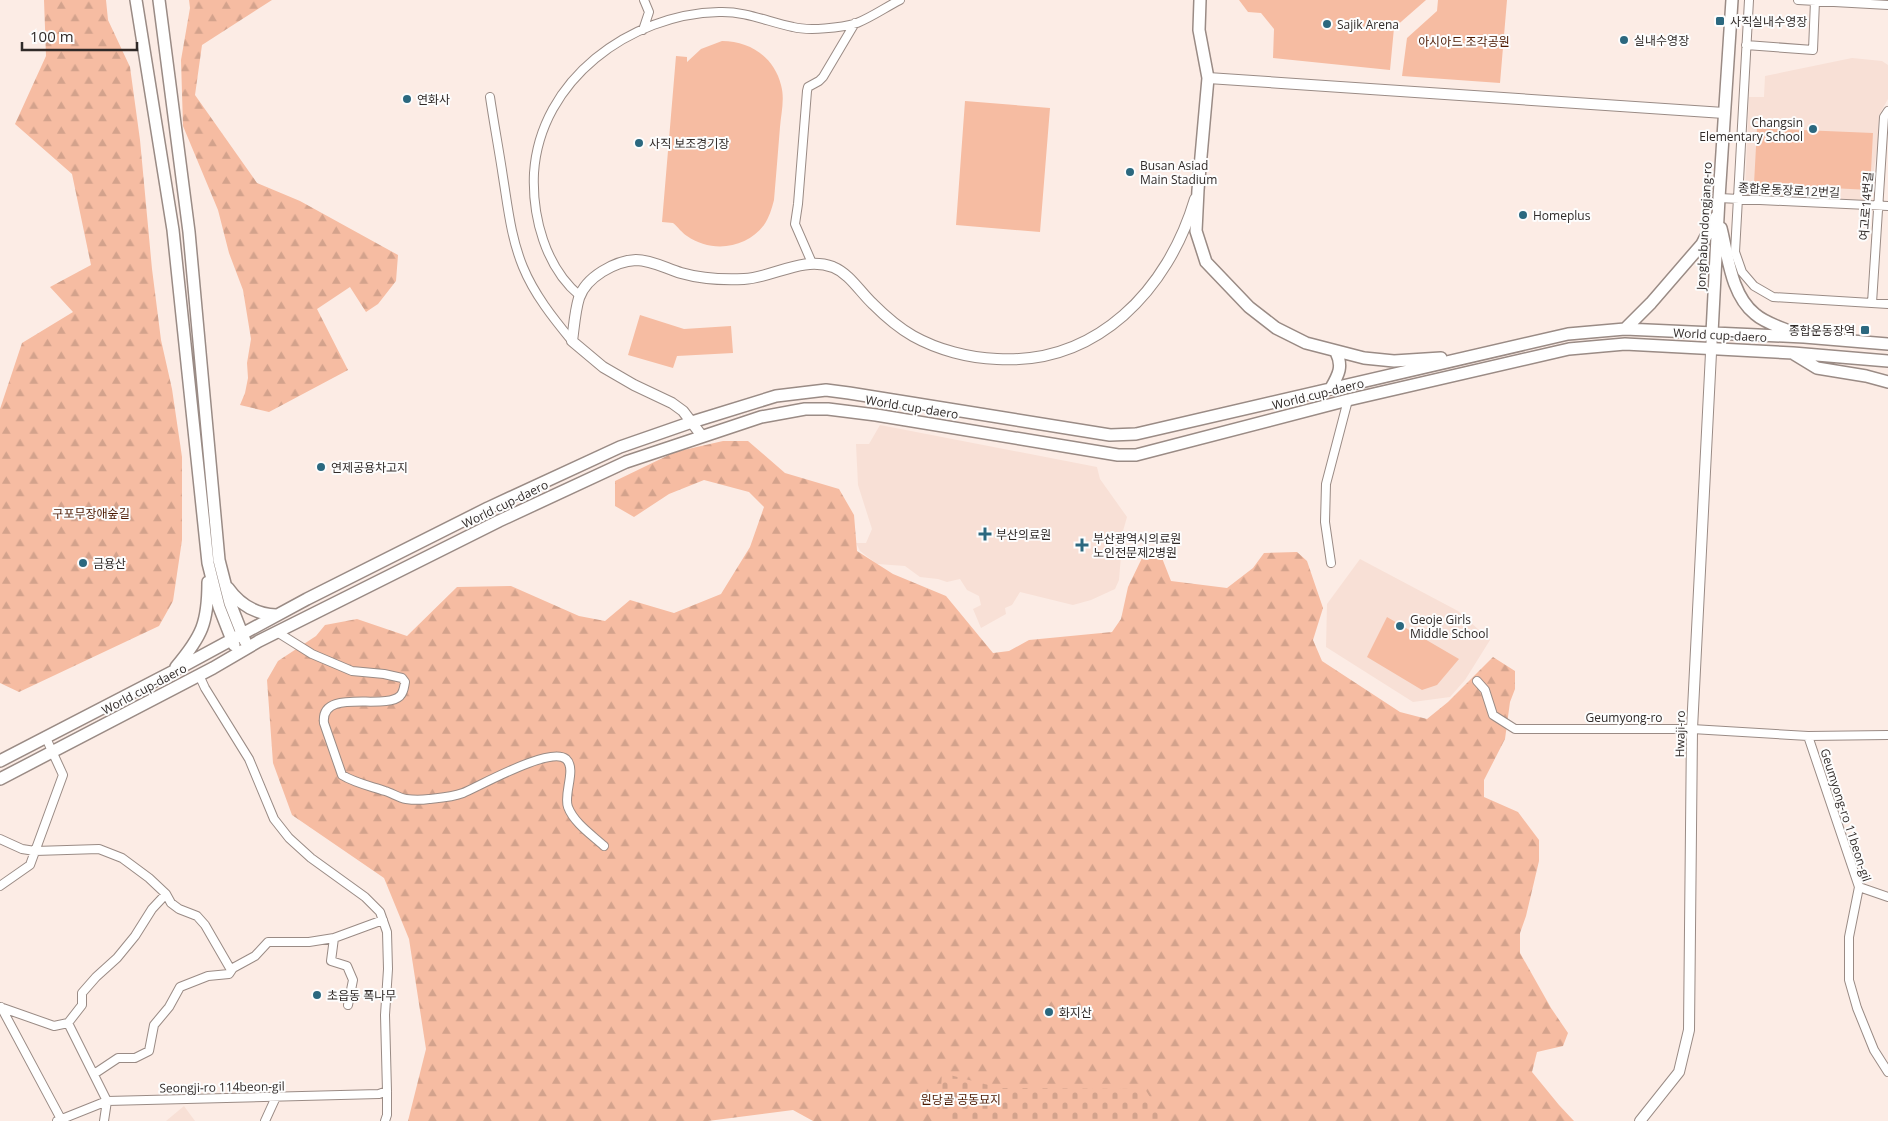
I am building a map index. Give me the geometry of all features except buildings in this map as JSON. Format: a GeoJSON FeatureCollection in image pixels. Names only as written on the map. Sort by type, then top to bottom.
{"type":"FeatureCollection","features":[{"type":"Feature","properties":{"kind":"main road"},"geometry":{"type":"LineString","coordinates":[[136,0],[173,230],[208,563],[207,602],[203,628],[192,648],[172,672]]}},
{"type":"Feature","properties":{"kind":"main road"},"geometry":{"type":"LineString","coordinates":[[159,0],[189,232],[219,560],[237,637]]}},
{"type":"Feature","properties":{"kind":"main road"},"geometry":{"type":"LineString","coordinates":[[1200,0],[1199,30],[1208,78],[1196,231],[1206,262],[1249,307],[1276,328],[1306,343],[1364,358],[1394,361],[1468,357]]}},
{"type":"Feature","properties":{"kind":"main road","name":"Jonghabundongjang-ro"},"geometry":{"type":"LineString","coordinates":[[1712,333],[1732,0]]}},
{"type":"Feature","properties":{"kind":"main road"},"geometry":{"type":"LineString","coordinates":[[1624,329],[1651,303],[1702,244],[1718,214]]}},
{"type":"Feature","properties":{"kind":"main road"},"geometry":{"type":"LineString","coordinates":[[1718,214],[1732,274],[1746,306],[1756,316],[1804,337]]}},
{"type":"Feature","properties":{"kind":"main road","name":"World cup-daero"},"geometry":{"type":"LineString","coordinates":[[0,760],[172,672],[276,615],[488,508],[620,447],[776,396],[826,390],[879,396],[1075,431],[1110,435],[1136,434],[1568,334],[1624,329],[1804,337],[1888,344]]}},
{"type":"Feature","properties":{"kind":"main road"},"geometry":{"type":"LineString","coordinates":[[1864,343],[1888,337]]}},
{"type":"Feature","properties":{"kind":"main road","name":"World cup-daero"},"geometry":{"type":"LineString","coordinates":[[0,779],[277,632],[499,521],[626,462],[761,417],[828,409],[876,414],[1118,456],[1136,455],[1348,400],[1569,349],[1625,344],[1793,353],[1888,361]]}},
{"type":"Feature","properties":{"kind":"main road"},"geometry":{"type":"LineString","coordinates":[[1331,388],[1341,368],[1336,352]]}},
{"type":"Feature","properties":{"kind":"main road"},"geometry":{"type":"LineString","coordinates":[[1793,353],[1816,368],[1866,376],[1888,382]]}},
{"type":"Feature","properties":{"kind":"main road"},"geometry":{"type":"LineString","coordinates":[[208,563],[219,608],[237,637],[243,651]]}},
{"type":"Feature","properties":{"kind":"main road"},"geometry":{"type":"LineString","coordinates":[[224,583],[233,596],[249,609],[259,613],[276,615]]}},
{"type":"Feature","properties":{"kind":"street"},"geometry":{"type":"LineString","coordinates":[[643,30],[649,12],[644,0]]}},
{"type":"Feature","properties":{"kind":"street"},"geometry":{"type":"LineString","coordinates":[[580,296],[568,287],[558,272],[542,237],[534,201],[535,166],[543,129],[552,111],[575,77],[604,50],[621,39],[681,17],[719,12],[754,15],[795,28],[821,28],[856,23],[900,0]]}},
{"type":"Feature","properties":{"kind":"street"},"geometry":{"type":"LineString","coordinates":[[1749,0],[1735,252],[1742,272],[1754,286],[1773,297],[1888,304]]}},
{"type":"Feature","properties":{"kind":"street"},"geometry":{"type":"LineString","coordinates":[[1798,0],[1888,6]]}},
{"type":"Feature","properties":{"kind":"street"},"geometry":{"type":"LineString","coordinates":[[1746,45],[1813,50],[1815,1]]}},
{"type":"Feature","properties":{"kind":"street"},"geometry":{"type":"LineString","coordinates":[[812,263],[795,220],[798,204],[807,91],[808,87],[819,82],[856,23]]}},
{"type":"Feature","properties":{"kind":"street"},"geometry":{"type":"LineString","coordinates":[[1208,78],[1724,113]]}},
{"type":"Feature","properties":{"kind":"street"},"geometry":{"type":"LineString","coordinates":[[490,97],[506,206],[515,244],[534,289],[572,341],[603,367],[683,411],[702,436]]}},
{"type":"Feature","properties":{"kind":"street","name":"여고로14번길"},"geometry":{"type":"LineString","coordinates":[[1872,303],[1884,117],[1888,111]]}},
{"type":"Feature","properties":{"kind":"street"},"geometry":{"type":"LineString","coordinates":[[572,341],[580,296],[588,284],[597,276],[623,262],[637,260],[682,273],[721,279],[745,279],[766,276],[800,264],[812,263],[836,268],[872,304],[913,336],[966,355],[1009,360],[1035,359],[1056,354],[1096,335],[1133,308],[1166,266],[1185,227],[1198,190]]}},
{"type":"Feature","properties":{"kind":"street","name":"종합운동장로12번길"},"geometry":{"type":"LineString","coordinates":[[1719,198],[1888,206]]}},
{"type":"Feature","properties":{"kind":"street","name":"Hwaji-ro"},"geometry":{"type":"LineString","coordinates":[[1640,1121],[1679,1072],[1689,1030],[1692,729],[1712,333]]}},
{"type":"Feature","properties":{"kind":"street"},"geometry":{"type":"LineString","coordinates":[[1331,563],[1325,522],[1326,484],[1348,400]]}},
{"type":"Feature","properties":{"kind":"street"},"geometry":{"type":"LineString","coordinates":[[277,632],[312,654],[352,671],[384,674],[402,678],[405,682],[403,691],[395,699],[336,704],[325,712],[323,715],[324,723],[342,775],[354,782],[406,799],[429,799],[461,794],[532,761],[557,756],[562,757],[570,764],[568,806],[574,818],[604,846]]}},
{"type":"Feature","properties":{"kind":"street"},"geometry":{"type":"LineString","coordinates":[[199,675],[204,688],[249,759],[274,819],[289,838],[311,858],[365,897],[380,912],[387,932],[388,969],[385,1015],[387,1091],[385,1121]]}},
{"type":"Feature","properties":{"kind":"street","name":"Geumyong-ro"},"geometry":{"type":"LineString","coordinates":[[1477,680],[1485,690],[1493,715],[1514,729],[1692,729],[1808,736],[1888,735]]}},
{"type":"Feature","properties":{"kind":"street","name":"Geumyong-ro 11beon-gil"},"geometry":{"type":"LineString","coordinates":[[1808,736],[1859,887],[1849,937],[1849,980],[1857,1008],[1874,1050],[1888,1072]]}},
{"type":"Feature","properties":{"kind":"street"},"geometry":{"type":"LineString","coordinates":[[0,886],[30,865],[63,775],[46,738]]}},
{"type":"Feature","properties":{"kind":"street"},"geometry":{"type":"LineString","coordinates":[[0,839],[22,849],[35,851],[81,848],[99,849],[132,864],[166,894],[171,903],[178,909],[197,916],[205,925],[231,970]]}},
{"type":"Feature","properties":{"kind":"street"},"geometry":{"type":"LineString","coordinates":[[1859,887],[1888,897]]}},
{"type":"Feature","properties":{"kind":"street"},"geometry":{"type":"LineString","coordinates":[[0,1007],[54,1026],[68,1023],[82,1005],[82,993],[117,958],[135,936],[152,909],[166,894]]}},
{"type":"Feature","properties":{"kind":"street"},"geometry":{"type":"LineString","coordinates":[[94,1074],[118,1058],[135,1058],[149,1050],[154,1025],[169,1007],[180,987],[208,976],[229,974],[231,970],[255,956],[268,942],[309,942],[334,938],[383,920]]}},
{"type":"Feature","properties":{"kind":"street"},"geometry":{"type":"LineString","coordinates":[[334,938],[331,961],[347,966],[354,980],[348,1005]]}},
{"type":"Feature","properties":{"kind":"street","name":"Seongji-ro 114beon-gil"},"geometry":{"type":"LineString","coordinates":[[0,1007],[59,1120],[107,1101],[378,1094],[387,1091]]}},
{"type":"Feature","properties":{"kind":"street"},"geometry":{"type":"LineString","coordinates":[[68,1023],[107,1101],[104,1121]]}},
{"type":"Feature","properties":{"kind":"street"},"geometry":{"type":"LineString","coordinates":[[265,1121],[276,1097]]}},
{"type":"Feature","properties":{"kind":"shaded area","name":"Changsin Elementary School"},"geometry":{"type":"Polygon","coordinates":[[[1852,58],[1882,61],[1888,65],[1888,99],[1879,115],[1878,143],[1870,196],[1864,201],[1749,193],[1745,190],[1749,97],[1764,97],[1765,76],[1852,58]]]}},
{"type":"Feature","properties":{"kind":"shaded area"},"geometry":{"type":"Polygon","coordinates":[[[880,425],[1097,467],[1100,479],[1127,517],[1123,531],[1119,580],[1115,589],[1091,600],[1073,605],[1020,592],[1012,605],[1005,608],[1006,614],[981,628],[973,609],[981,605],[979,596],[967,590],[960,579],[947,582],[920,577],[905,566],[877,564],[860,551],[856,543],[866,543],[872,529],[858,485],[856,444],[869,444],[880,425]]]}},
{"type":"Feature","properties":{"kind":"shaded area","name":"Geoje Girls Middle School"},"geometry":{"type":"Polygon","coordinates":[[[1360,559],[1458,611],[1490,640],[1465,680],[1450,697],[1413,702],[1326,647],[1327,604],[1360,559]]]}},
{"type":"Feature","properties":{"kind":"shaded area"},"geometry":{"type":"Polygon","coordinates":[[[184,1106],[195,1121],[166,1121],[184,1106]]]}},
{"type":"Feature","properties":{"kind":"green space","name":"구포무장애숲길"},"geometry":{"type":"Polygon","coordinates":[[[44,0],[106,0],[108,20],[130,67],[140,140],[152,269],[161,340],[172,389],[182,457],[182,540],[173,601],[159,626],[19,692],[0,683],[0,409],[22,343],[73,312],[50,287],[91,265],[72,174],[15,124],[46,56],[44,0]]]}},
{"type":"Feature","properties":{"kind":"green space"},"geometry":{"type":"Polygon","coordinates":[[[189,0],[272,0],[202,45],[195,95],[257,183],[300,201],[398,255],[396,281],[378,304],[366,312],[350,287],[317,309],[348,370],[269,412],[240,405],[248,378],[247,363],[251,339],[243,290],[229,253],[218,210],[183,126],[181,60],[190,8],[189,0]]]}},
{"type":"Feature","properties":{"kind":"green space"},"geometry":{"type":"Polygon","coordinates":[[[1239,0],[1426,0],[1394,28],[1390,70],[1273,58],[1274,29],[1261,13],[1248,12],[1239,0]]]}},
{"type":"Feature","properties":{"kind":"green space","name":"아시아드 조각공원"},"geometry":{"type":"Polygon","coordinates":[[[1438,0],[1507,0],[1500,83],[1402,76],[1407,38],[1437,11],[1438,0]]]}},
{"type":"Feature","properties":{"kind":"green space"},"geometry":{"type":"Polygon","coordinates":[[[722,41],[742,44],[759,52],[767,59],[778,75],[783,101],[774,200],[769,216],[757,233],[738,244],[728,246],[707,245],[696,241],[685,235],[673,223],[662,222],[676,56],[687,57],[687,62],[701,49],[722,41]]]}},
{"type":"Feature","properties":{"kind":"green space"},"geometry":{"type":"Polygon","coordinates":[[[965,101],[1050,108],[1040,232],[956,225],[965,101]]]}},
{"type":"Feature","properties":{"kind":"green space"},"geometry":{"type":"Polygon","coordinates":[[[1757,128],[1873,133],[1870,190],[1754,184],[1757,128]]]}},
{"type":"Feature","properties":{"kind":"green space"},"geometry":{"type":"Polygon","coordinates":[[[640,315],[684,329],[731,326],[733,353],[677,356],[673,368],[628,355],[640,315]]]}},
{"type":"Feature","properties":{"kind":"green space"},"geometry":{"type":"Polygon","coordinates":[[[723,441],[748,441],[785,473],[839,489],[854,515],[857,551],[893,574],[946,596],[993,653],[1009,651],[1029,640],[1112,632],[1121,619],[1128,587],[1142,558],[1162,558],[1171,581],[1227,588],[1253,568],[1264,553],[1297,552],[1307,561],[1323,608],[1313,640],[1322,661],[1400,712],[1427,719],[1448,702],[1493,657],[1515,671],[1515,689],[1510,702],[1505,739],[1484,780],[1484,797],[1518,812],[1539,840],[1539,861],[1520,933],[1520,953],[1551,1008],[1568,1033],[1563,1046],[1537,1052],[1532,1072],[1574,1121],[813,1121],[793,1110],[708,1121],[408,1121],[426,1049],[409,939],[384,878],[292,815],[273,763],[267,680],[278,661],[316,636],[325,625],[357,619],[407,636],[457,587],[511,586],[579,616],[605,621],[630,600],[674,613],[721,594],[750,547],[764,507],[749,492],[704,480],[669,494],[634,517],[615,506],[615,481],[675,452],[723,441]]]}},
{"type":"Feature","properties":{"kind":"green space"},"geometry":{"type":"Polygon","coordinates":[[[1387,617],[1459,659],[1437,685],[1422,690],[1367,657],[1387,617]]]}},
{"type":"Feature","properties":{"kind":"green space","name":"원당골 공동묘지"},"geometry":{"type":"Polygon","coordinates":[[[942,1073],[1000,1088],[1145,1089],[1165,1121],[939,1121],[942,1073]]]}},
{"type":"Feature","properties":{"kind":"place","name":"사직실내수영장"},"geometry":{"type":"Point","coordinates":[1720,21]}},
{"type":"Feature","properties":{"kind":"place","name":"Sajik Arena"},"geometry":{"type":"Point","coordinates":[1327,24]}},
{"type":"Feature","properties":{"kind":"place","name":"실내수영장"},"geometry":{"type":"Point","coordinates":[1624,40]}},
{"type":"Feature","properties":{"kind":"place","name":"연화사"},"geometry":{"type":"Point","coordinates":[407,99]}},
{"type":"Feature","properties":{"kind":"place","name":"Changsin Elementary School"},"geometry":{"type":"Point","coordinates":[1813,129]}},
{"type":"Feature","properties":{"kind":"place","name":"사직 보조경기장"},"geometry":{"type":"Point","coordinates":[639,143]}},
{"type":"Feature","properties":{"kind":"place","name":"Busan Asiad Main Stadium"},"geometry":{"type":"Point","coordinates":[1130,172]}},
{"type":"Feature","properties":{"kind":"place","name":"Homeplus"},"geometry":{"type":"Point","coordinates":[1523,215]}},
{"type":"Feature","properties":{"kind":"place","name":"종합운동장역"},"geometry":{"type":"Point","coordinates":[1865,330]}},
{"type":"Feature","properties":{"kind":"place","name":"연제공용차고지"},"geometry":{"type":"Point","coordinates":[321,467]}},
{"type":"Feature","properties":{"kind":"place","name":"부산의료원"},"geometry":{"type":"Point","coordinates":[985,534]}},
{"type":"Feature","properties":{"kind":"place","name":"부산광역시의료원 노인전문제2병원"},"geometry":{"type":"Point","coordinates":[1082,545]}},
{"type":"Feature","properties":{"kind":"place","name":"금용산"},"geometry":{"type":"Point","coordinates":[83,563]}},
{"type":"Feature","properties":{"kind":"place","name":"Geoje Girls Middle School"},"geometry":{"type":"Point","coordinates":[1400,626]}},
{"type":"Feature","properties":{"kind":"place","name":"초읍동 폭나무"},"geometry":{"type":"Point","coordinates":[317,995]}},
{"type":"Feature","properties":{"kind":"place","name":"화지산"},"geometry":{"type":"Point","coordinates":[1049,1012]}}]}
